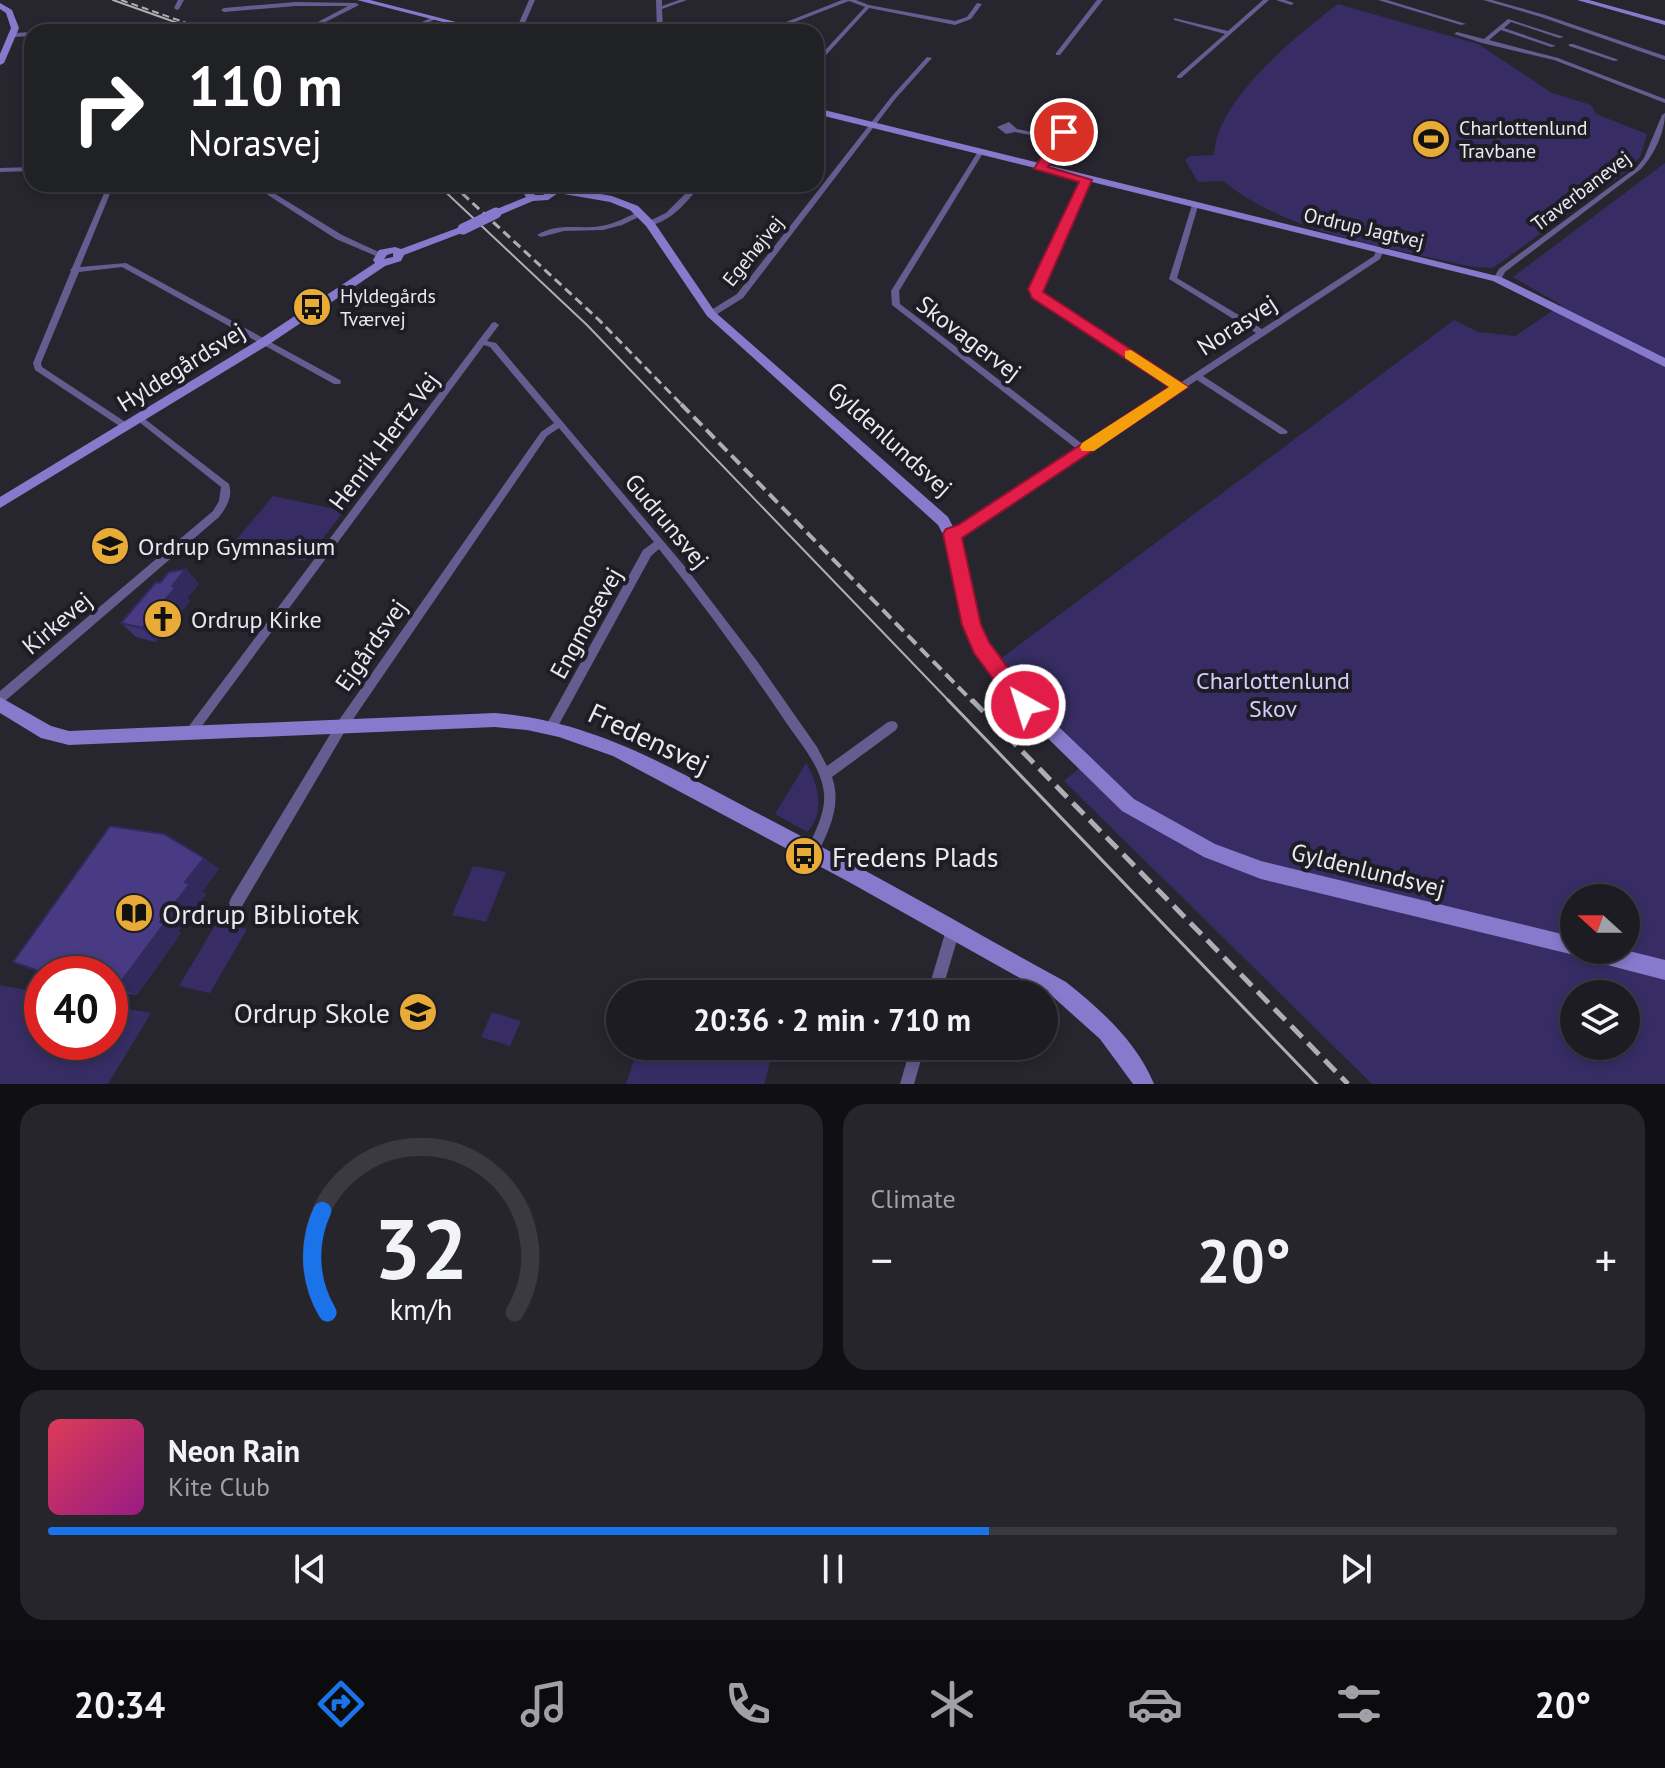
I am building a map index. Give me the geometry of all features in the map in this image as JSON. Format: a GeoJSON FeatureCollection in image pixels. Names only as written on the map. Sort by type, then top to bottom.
{"type":"FeatureCollection","features":[{"type":"Feature","properties":{"kind":"street"},"geometry":{"type":"LineString","coordinates":[[177,8],[181,0]]}},
{"type":"Feature","properties":{"kind":"street"},"geometry":{"type":"LineString","coordinates":[[522,24],[532,0]]}},
{"type":"Feature","properties":{"kind":"street"},"geometry":{"type":"LineString","coordinates":[[659,0],[660,24]]}},
{"type":"Feature","properties":{"kind":"street"},"geometry":{"type":"LineString","coordinates":[[660,8],[684,0]]}},
{"type":"Feature","properties":{"kind":"street"},"geometry":{"type":"LineString","coordinates":[[785,24],[849,0],[955,23],[969,18],[979,4]]}},
{"type":"Feature","properties":{"kind":"street"},"geometry":{"type":"LineString","coordinates":[[1058,54],[1100,0]]}},
{"type":"Feature","properties":{"kind":"street"},"geometry":{"type":"LineString","coordinates":[[1179,77],[1266,0]]}},
{"type":"Feature","properties":{"kind":"street"},"geometry":{"type":"LineString","coordinates":[[1279,0],[1291,3]]}},
{"type":"Feature","properties":{"kind":"street"},"geometry":{"type":"LineString","coordinates":[[1381,0],[1463,24]]}},
{"type":"Feature","properties":{"kind":"street"},"geometry":{"type":"LineString","coordinates":[[1486,0],[1665,58]]}},
{"type":"Feature","properties":{"kind":"street"},"geometry":{"type":"LineString","coordinates":[[1581,0],[1665,22]]}},
{"type":"Feature","properties":{"kind":"street"},"geometry":{"type":"LineString","coordinates":[[1591,0],[1665,22]]}},
{"type":"Feature","properties":{"kind":"street"},"geometry":{"type":"LineString","coordinates":[[317,24],[360,2]]}},
{"type":"Feature","properties":{"kind":"street"},"geometry":{"type":"LineString","coordinates":[[224,10],[360,2],[459,24]]}},
{"type":"Feature","properties":{"kind":"street"},"geometry":{"type":"LineString","coordinates":[[0,63],[14,35],[12,18],[1,5]]}},
{"type":"Feature","properties":{"kind":"street"},"geometry":{"type":"LineString","coordinates":[[824,55],[868,6]]}},
{"type":"Feature","properties":{"kind":"street"},"geometry":{"type":"LineString","coordinates":[[421,24],[435,18]]}},
{"type":"Feature","properties":{"kind":"street"},"geometry":{"type":"LineString","coordinates":[[1176,19],[1229,33]]}},
{"type":"Feature","properties":{"kind":"street"},"geometry":{"type":"LineString","coordinates":[[1484,42],[1510,20],[1561,37]]}},
{"type":"Feature","properties":{"kind":"street"},"geometry":{"type":"LineString","coordinates":[[1502,29],[1553,46]]}},
{"type":"Feature","properties":{"kind":"street"},"geometry":{"type":"LineString","coordinates":[[14,35],[24,34]]}},
{"type":"Feature","properties":{"kind":"street"},"geometry":{"type":"LineString","coordinates":[[1457,34],[1577,66],[1665,101]]}},
{"type":"Feature","properties":{"kind":"street"},"geometry":{"type":"LineString","coordinates":[[1571,45],[1616,60]]}},
{"type":"Feature","properties":{"kind":"street"},"geometry":{"type":"LineString","coordinates":[[1577,66],[1593,53]]}},
{"type":"Feature","properties":{"kind":"street"},"geometry":{"type":"LineString","coordinates":[[873,125],[929,58]]}},
{"type":"Feature","properties":{"kind":"street","name":"Ordrup Jagtvej"},"geometry":{"type":"LineString","coordinates":[[824,113],[1040,169],[1497,279],[1665,363]]}},
{"type":"Feature","properties":{"kind":"street","name":"Traverbanevej"},"geometry":{"type":"LineString","coordinates":[[1497,279],[1502,271],[1639,168],[1647,159],[1665,115]]}},
{"type":"Feature","properties":{"kind":"street"},"geometry":{"type":"LineString","coordinates":[[1040,169],[1073,118]]}},
{"type":"Feature","properties":{"kind":"street","name":"Egehøjvej"},"geometry":{"type":"LineString","coordinates":[[824,188],[873,125]]}},
{"type":"Feature","properties":{"kind":"street"},"geometry":{"type":"LineString","coordinates":[[1015,130],[1060,139]]}},
{"type":"Feature","properties":{"kind":"street","name":"Skovagervej"},"geometry":{"type":"LineString","coordinates":[[980,153],[895,291],[896,305],[1084,450]]}},
{"type":"Feature","properties":{"kind":"street"},"geometry":{"type":"LineString","coordinates":[[0,170],[24,169]]}},
{"type":"Feature","properties":{"kind":"street"},"geometry":{"type":"LineString","coordinates":[[1086,180],[1035,289],[1037,295],[1181,387]]}},
{"type":"Feature","properties":{"kind":"street"},"geometry":{"type":"LineString","coordinates":[[108,192],[44,340],[37,367],[127,427]]}},
{"type":"Feature","properties":{"kind":"street"},"geometry":{"type":"LineString","coordinates":[[267,192],[339,237],[381,258]]}},
{"type":"Feature","properties":{"kind":"street","name":"Hyldegårdsvej"},"geometry":{"type":"LineString","coordinates":[[0,503],[264,342],[381,258],[397,259],[400,253],[508,208],[530,192]]}},
{"type":"Feature","properties":{"kind":"street","name":"Gyldenlundsvej"},"geometry":{"type":"LineString","coordinates":[[533,192],[544,199],[547,192]]}},
{"type":"Feature","properties":{"kind":"street","name":"Gyldenlundsvej"},"geometry":{"type":"LineString","coordinates":[[574,192],[624,203],[641,214],[711,314],[934,512],[952,534],[965,603],[981,647],[1025,705],[1128,805],[1210,851],[1261,870],[1560,943]]}},
{"type":"Feature","properties":{"kind":"street"},"geometry":{"type":"LineString","coordinates":[[650,224],[669,215],[691,192]]}},
{"type":"Feature","properties":{"kind":"street","name":"Egehøjvej"},"geometry":{"type":"LineString","coordinates":[[711,314],[740,296],[821,192]]}},
{"type":"Feature","properties":{"kind":"street"},"geometry":{"type":"LineString","coordinates":[[1194,206],[1173,279],[1262,333]]}},
{"type":"Feature","properties":{"kind":"street"},"geometry":{"type":"LineString","coordinates":[[541,235],[560,228],[581,226],[599,229],[641,214]]}},
{"type":"Feature","properties":{"kind":"street","name":"Norasvej"},"geometry":{"type":"LineString","coordinates":[[952,534],[1377,257],[1380,250]]}},
{"type":"Feature","properties":{"kind":"street"},"geometry":{"type":"LineString","coordinates":[[74,270],[123,265],[337,382]]}},
{"type":"Feature","properties":{"kind":"street","name":"Henrik Hertz Vej"},"geometry":{"type":"LineString","coordinates":[[189,734],[495,325]]}},
{"type":"Feature","properties":{"kind":"street","name":"Gudrunsvej"},"geometry":{"type":"LineString","coordinates":[[482,342],[493,345],[660,543],[737,641],[825,775]]}},
{"type":"Feature","properties":{"kind":"street"},"geometry":{"type":"LineString","coordinates":[[1197,376],[1283,432]]}},
{"type":"Feature","properties":{"kind":"street","name":"Kirkevej"},"geometry":{"type":"LineString","coordinates":[[0,701],[216,514],[223,504],[226,486],[141,419]]}},
{"type":"Feature","properties":{"kind":"street","name":"Ejgårdsvej"},"geometry":{"type":"LineString","coordinates":[[236,903],[341,727],[544,434],[559,424]]}},
{"type":"Feature","properties":{"kind":"street","name":"Engmosevej"},"geometry":{"type":"LineString","coordinates":[[552,726],[647,553],[660,543]]}},
{"type":"Feature","properties":{"kind":"street","name":"Fredensvej"},"geometry":{"type":"LineString","coordinates":[[0,701],[47,733],[69,738],[495,720],[577,732],[615,748],[813,851],[1059,989],[1088,1011],[1115,1040],[1144,1084]]}},
{"type":"Feature","properties":{"kind":"street"},"geometry":{"type":"LineString","coordinates":[[813,851],[829,809],[830,792],[825,775],[892,726]]}},
{"type":"Feature","properties":{"kind":"street"},"geometry":{"type":"LineString","coordinates":[[938,980],[953,930]]}},
{"type":"Feature","properties":{"kind":"street"},"geometry":{"type":"LineString","coordinates":[[1640,964],[1665,970]]}},
{"type":"Feature","properties":{"kind":"street"},"geometry":{"type":"LineString","coordinates":[[907,1084],[914,1060]]}},
{"type":"Feature","properties":{"kind":"green space","name":"Charlottenlund Travbane"},"geometry":{"type":"Polygon","coordinates":[[[1338,4],[1478,44],[1552,93],[1591,105],[1596,114],[1647,134],[1640,157],[1624,173],[1493,268],[1473,267],[1342,237],[1279,215],[1223,181],[1198,182],[1185,160],[1190,156],[1214,155],[1218,134],[1243,91],[1281,51],[1338,4]]]}},
{"type":"Feature","properties":{"kind":"green space","name":"Charlottenlund Skov"},"geometry":{"type":"Polygon","coordinates":[[[1665,163],[1665,1084],[1372,1084],[1064,781],[1090,759],[999,660],[1454,320],[1478,332],[1515,336],[1561,305],[1513,277],[1665,163]]]}},
{"type":"Feature","properties":{"kind":"green space"},"geometry":{"type":"Polygon","coordinates":[[[273,496],[344,511],[305,561],[232,545],[273,496]]]}},
{"type":"Feature","properties":{"kind":"green space"},"geometry":{"type":"Polygon","coordinates":[[[806,763],[818,798],[817,816],[807,832],[775,814],[806,763]]]}},
{"type":"Feature","properties":{"kind":"green space"},"geometry":{"type":"Polygon","coordinates":[[[473,866],[506,872],[486,922],[452,915],[473,866]]]}},
{"type":"Feature","properties":{"kind":"green space"},"geometry":{"type":"Polygon","coordinates":[[[217,922],[247,929],[210,993],[179,986],[217,922]]]}},
{"type":"Feature","properties":{"kind":"green space"},"geometry":{"type":"Polygon","coordinates":[[[0,985],[24,990],[24,1060],[123,1060],[108,1084],[0,1084],[0,985]]]}},
{"type":"Feature","properties":{"kind":"green space"},"geometry":{"type":"Polygon","coordinates":[[[128,1009],[151,1013],[128,1051],[128,1009]]]}},
{"type":"Feature","properties":{"kind":"green space"},"geometry":{"type":"Polygon","coordinates":[[[492,1012],[521,1021],[510,1046],[481,1037],[492,1012]]]}},
{"type":"Feature","properties":{"kind":"green space"},"geometry":{"type":"Polygon","coordinates":[[[634,1060],[770,1060],[764,1084],[626,1084],[634,1060]]]}},
{"type":"Feature","properties":{"kind":"building"},"geometry":{"type":"Polygon","coordinates":[[[186,569],[172,586],[176,587],[142,628],[121,623],[156,582],[160,583],[169,572],[186,569]]]}},
{"type":"Feature","properties":{"kind":"building","name":"Ordrup Bibliotek"},"geometry":{"type":"Polygon","coordinates":[[[110,826],[164,834],[204,858],[185,882],[190,884],[160,922],[164,924],[128,972],[128,956],[24,956],[24,966],[13,962],[110,826]]]}},
{"type":"Feature","properties":{"kind":"tram line"},"geometry":{"type":"LineString","coordinates":[[113,0],[180,24]]}},
{"type":"Feature","properties":{"kind":"tram line"},"geometry":{"type":"LineString","coordinates":[[446,192],[587,325],[950,702]]}},
{"type":"Feature","properties":{"kind":"tram line"},"geometry":{"type":"LineString","coordinates":[[948,700],[1317,1084]]}},
{"type":"Feature","properties":{"kind":"railway"},"geometry":{"type":"LineString","coordinates":[[121,0],[189,24]]}},
{"type":"Feature","properties":{"kind":"railway"},"geometry":{"type":"LineString","coordinates":[[461,192],[599,320],[683,406]]}},
{"type":"Feature","properties":{"kind":"railway"},"geometry":{"type":"LineString","coordinates":[[681,404],[973,702]]}},
{"type":"Feature","properties":{"kind":"railway"},"geometry":{"type":"LineString","coordinates":[[972,700],[1348,1084]]}},
{"type":"Feature","properties":{"kind":"slow traffic"},"geometry":{"type":"LineString","coordinates":[[1088,447],[1181,387],[1131,355]]}},
{"type":"Feature","properties":{"kind":"place","name":"Charlottenlund Travbane"},"geometry":{"type":"Point","coordinates":[1431,139]}},
{"type":"Feature","properties":{"kind":"place","name":"Hyldegårds Tværvej"},"geometry":{"type":"Point","coordinates":[312,307]}},
{"type":"Feature","properties":{"kind":"place","name":"Ordrup Gymnasium"},"geometry":{"type":"Point","coordinates":[110,546]}},
{"type":"Feature","properties":{"kind":"place","name":"Ordrup Kirke"},"geometry":{"type":"Point","coordinates":[163,619]}},
{"type":"Feature","properties":{"kind":"place","name":"Fredens Plads"},"geometry":{"type":"Point","coordinates":[804,856]}},
{"type":"Feature","properties":{"kind":"place","name":"Ordrup Bibliotek"},"geometry":{"type":"Point","coordinates":[134,913]}},
{"type":"Feature","properties":{"kind":"place","name":"Ordrup Skole"},"geometry":{"type":"Point","coordinates":[418,1012]}},
{"type":"Feature","properties":{"kind":"route"},"geometry":{"type":"LineString","coordinates":[[1025,705],[981,647],[971,625],[952,534],[965,529],[1181,387],[1037,295],[1037,283],[1086,180],[1040,169],[1064,132]]}}]}
